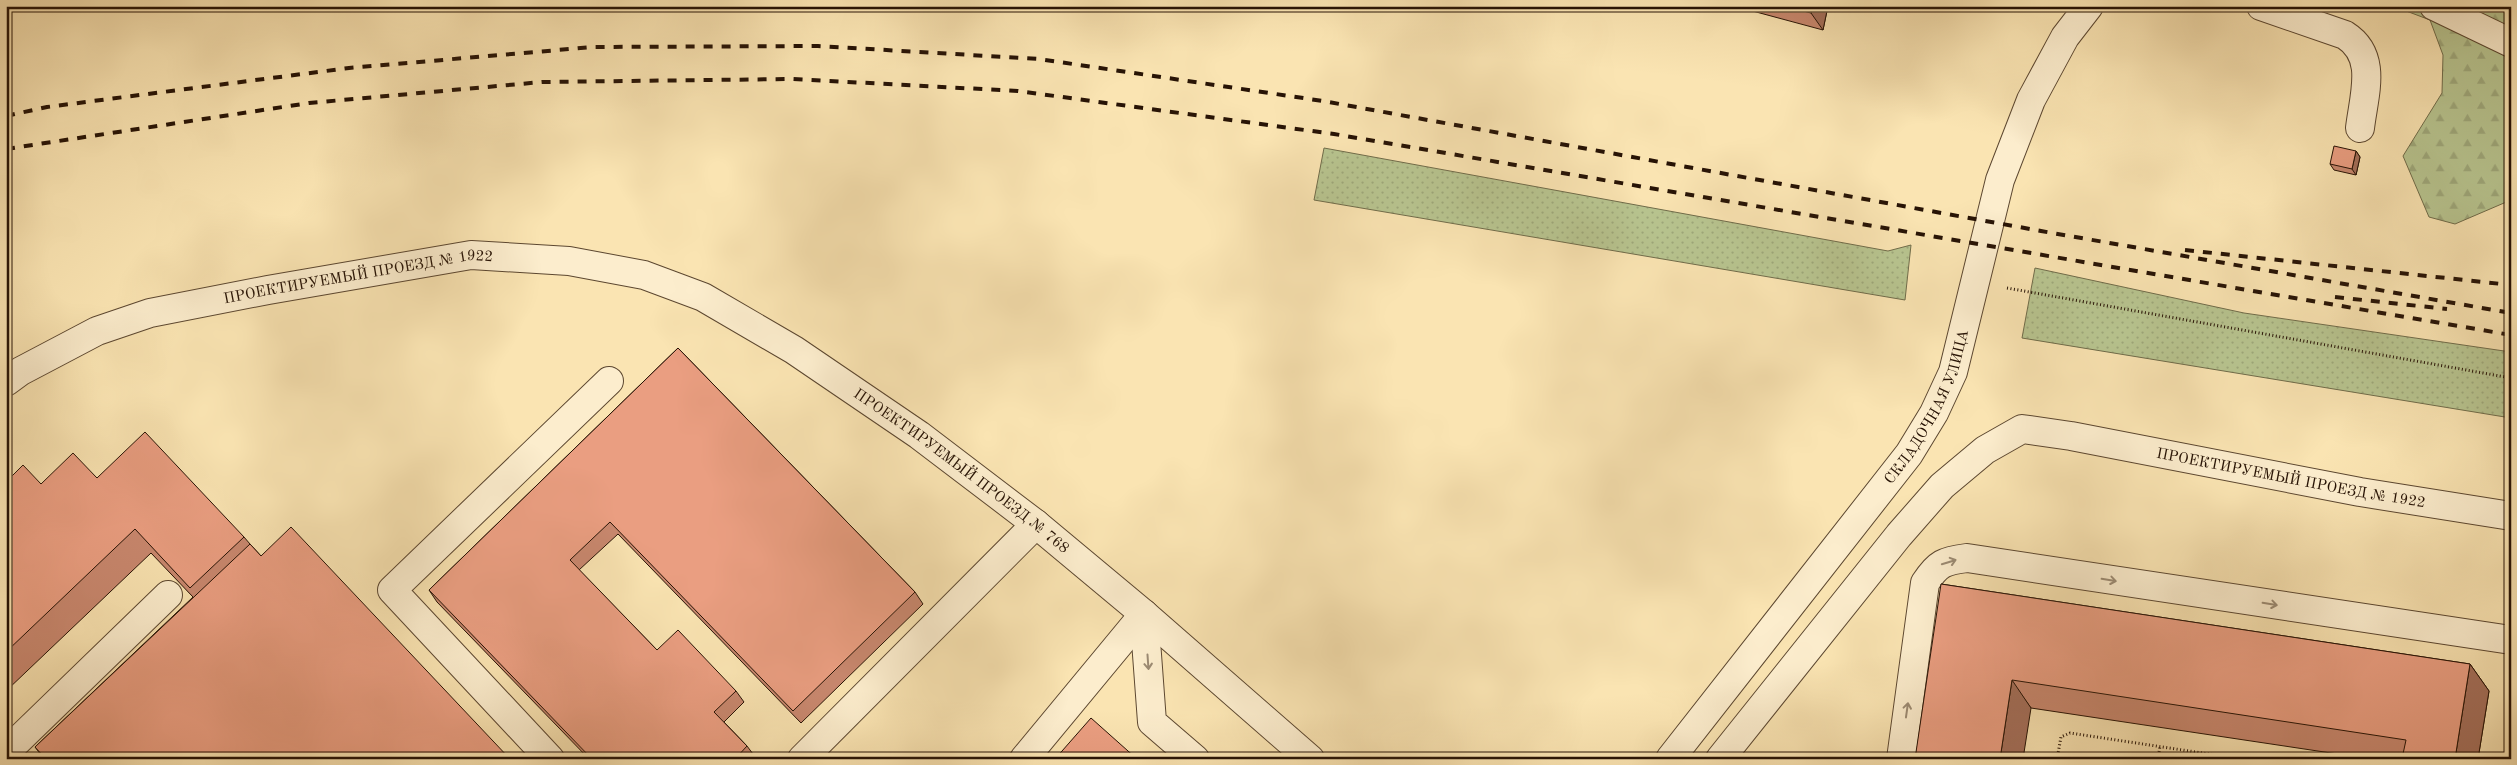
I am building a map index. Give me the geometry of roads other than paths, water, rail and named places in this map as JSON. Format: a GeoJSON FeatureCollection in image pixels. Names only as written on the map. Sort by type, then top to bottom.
{"type":"FeatureCollection","features":[{"type":"Feature","properties":{"kind":"street","name":"СКЛАДОЧНАЯ УЛИЦА"},"geometry":{"type":"LineString","coordinates":[[1670,759],[1909,454],[1934,413],[1953,372],[2000,180],[2031,100],[2065,36],[2089,6]]}},
{"type":"Feature","properties":{"kind":"street"},"geometry":{"type":"LineString","coordinates":[[2261,6],[2345,35],[2357,43],[2365,55],[2367,70],[2360,128]]}},
{"type":"Feature","properties":{"kind":"street"},"geometry":{"type":"LineString","coordinates":[[2434,6],[2511,43]]}},
{"type":"Feature","properties":{"kind":"street","name":"ПРОЕКТИРУЕМЫЙ ПРОЕЗД № 1922"},"geometry":{"type":"LineString","coordinates":[[6,382],[21,371],[97,330],[150,313],[268,290],[471,255],[569,261]]}},
{"type":"Feature","properties":{"kind":"street","name":"ПРОЕКТИРУЕМЫЙ ПРОЕЗД № 768"},"geometry":{"type":"LineString","coordinates":[[569,261],[644,275],[703,297],[802,356],[919,435],[1036,524],[1144,614],[1310,759]]}},
{"type":"Feature","properties":{"kind":"street"},"geometry":{"type":"LineString","coordinates":[[550,759],[392,590],[609,381]]}},
{"type":"Feature","properties":{"kind":"street","name":"ПРОЕКТИРУЕМЫЙ ПРОЕЗД № 1922"},"geometry":{"type":"LineString","coordinates":[[1720,759],[1899,535],[1942,486],[1985,450],[2022,429],[2072,436],[2360,492],[2511,516]]}},
{"type":"Feature","properties":{"kind":"street"},"geometry":{"type":"LineString","coordinates":[[802,759],[1036,524]]}},
{"type":"Feature","properties":{"kind":"street"},"geometry":{"type":"LineString","coordinates":[[1901,759],[1924,583],[1933,569],[1947,560],[1967,558],[2511,640]]}},
{"type":"Feature","properties":{"kind":"street"},"geometry":{"type":"LineString","coordinates":[[6,752],[168,595]]}},
{"type":"Feature","properties":{"kind":"street"},"geometry":{"type":"LineString","coordinates":[[1024,759],[1144,614]]}},
{"type":"Feature","properties":{"kind":"street"},"geometry":{"type":"LineString","coordinates":[[1144,614],[1152,722],[1195,759]]}},
{"type":"Feature","properties":{"kind":"railway"},"geometry":{"type":"LineString","coordinates":[[6,116],[47,107],[349,68],[593,47],[818,46],[1039,59],[1323,101],[2041,231],[2511,313]]}},
{"type":"Feature","properties":{"kind":"railway"},"geometry":{"type":"LineString","coordinates":[[6,149],[309,103],[542,82],[793,79],[1018,91],[1334,134],[2511,335]]}},
{"type":"Feature","properties":{"kind":"railway"},"geometry":{"type":"LineString","coordinates":[[2185,250],[2511,285]]}},
{"type":"Feature","properties":{"kind":"railway"},"geometry":{"type":"LineString","coordinates":[[2335,297],[2447,309]]}}]}
